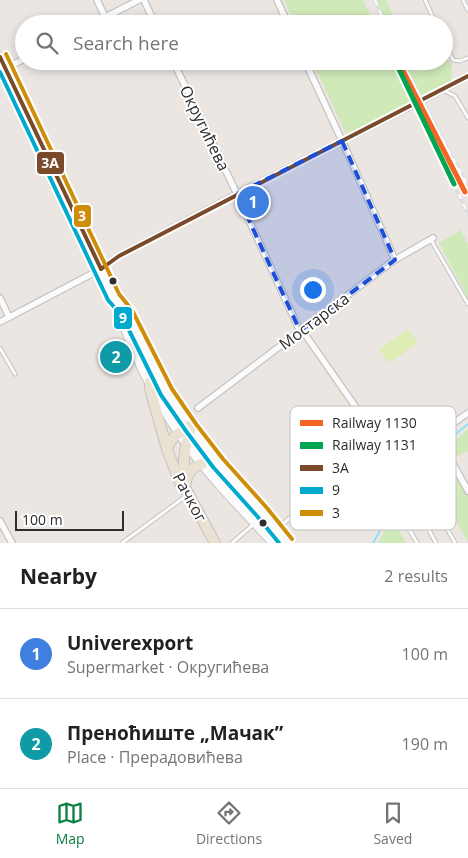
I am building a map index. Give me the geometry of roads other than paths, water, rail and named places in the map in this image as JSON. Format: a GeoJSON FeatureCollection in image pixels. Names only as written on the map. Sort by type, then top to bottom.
{"type":"FeatureCollection","features":[{"type":"Feature","properties":{"kind":"main road"},"geometry":{"type":"LineString","coordinates":[[0,56],[114,297],[124,326],[162,405],[179,433],[202,464],[274,543]]}},
{"type":"Feature","properties":{"kind":"main road"},"geometry":{"type":"LineString","coordinates":[[114,297],[127,313],[167,392],[190,427],[218,463],[287,543]]}},
{"type":"Feature","properties":{"kind":"main road","name":"Рачког"},"geometry":{"type":"LineString","coordinates":[[150,382],[150,389],[167,449],[180,483],[187,489]]}},
{"type":"Feature","properties":{"kind":"main road"},"geometry":{"type":"LineString","coordinates":[[167,449],[170,440],[190,427]]}},
{"type":"Feature","properties":{"kind":"main road","name":"Рачког"},"geometry":{"type":"LineString","coordinates":[[190,427],[186,442],[184,472],[187,489],[215,543]]}},
{"type":"Feature","properties":{"kind":"main road"},"geometry":{"type":"LineString","coordinates":[[187,489],[188,474],[195,466],[202,464]]}},
{"type":"Feature","properties":{"kind":"street"},"geometry":{"type":"LineString","coordinates":[[97,0],[104,15]]}},
{"type":"Feature","properties":{"kind":"street"},"geometry":{"type":"LineString","coordinates":[[109,15],[139,0]]}},
{"type":"Feature","properties":{"kind":"street"},"geometry":{"type":"LineString","coordinates":[[144,0],[151,15]]}},
{"type":"Feature","properties":{"kind":"street"},"geometry":{"type":"LineString","coordinates":[[277,0],[284,15]]}},
{"type":"Feature","properties":{"kind":"street"},"geometry":{"type":"LineString","coordinates":[[6,68],[15,64]]}},
{"type":"Feature","properties":{"kind":"street","name":"Округићева"},"geometry":{"type":"LineString","coordinates":[[177,70],[301,331],[354,406]]}},
{"type":"Feature","properties":{"kind":"street"},"geometry":{"type":"LineString","coordinates":[[309,70],[395,260]]}},
{"type":"Feature","properties":{"kind":"street"},"geometry":{"type":"LineString","coordinates":[[423,100],[468,76]]}},
{"type":"Feature","properties":{"kind":"street"},"geometry":{"type":"LineString","coordinates":[[0,322],[101,269],[119,256],[237,194],[413,105]]}},
{"type":"Feature","properties":{"kind":"street","name":"Мостарска"},"geometry":{"type":"LineString","coordinates":[[198,408],[395,260],[432,238]]}},
{"type":"Feature","properties":{"kind":"street"},"geometry":{"type":"LineString","coordinates":[[0,298],[9,317]]}},
{"type":"Feature","properties":{"kind":"street","name":"Округићева"},"geometry":{"type":"LineString","coordinates":[[456,421],[468,413]]}},
{"type":"Feature","properties":{"kind":"street"},"geometry":{"type":"LineString","coordinates":[[456,469],[468,491]]}},
{"type":"Feature","properties":{"kind":"street"},"geometry":{"type":"LineString","coordinates":[[0,521],[10,540]]}},
{"type":"Feature","properties":{"kind":"street"},"geometry":{"type":"LineString","coordinates":[[0,534],[10,540]]}},
{"type":"Feature","properties":{"kind":"lane"},"geometry":{"type":"LineString","coordinates":[[426,0],[432,15]]}},
{"type":"Feature","properties":{"kind":"lane"},"geometry":{"type":"LineString","coordinates":[[463,0],[468,10]]}},
{"type":"Feature","properties":{"kind":"lane"},"geometry":{"type":"LineString","coordinates":[[453,60],[460,61],[468,58]]}},
{"type":"Feature","properties":{"kind":"lane"},"geometry":{"type":"LineString","coordinates":[[443,90],[455,96],[468,118]]}},
{"type":"Feature","properties":{"kind":"lane"},"geometry":{"type":"LineString","coordinates":[[432,238],[468,304]]}},
{"type":"Feature","properties":{"kind":"lane"},"geometry":{"type":"LineString","coordinates":[[0,348],[15,374]]}},
{"type":"Feature","properties":{"kind":"lane"},"geometry":{"type":"LineString","coordinates":[[122,543],[187,489]]}},
{"type":"Feature","properties":{"kind":"lane"},"geometry":{"type":"LineString","coordinates":[[276,529],[290,517]]}},
{"type":"Feature","properties":{"kind":"lane"},"geometry":{"type":"LineString","coordinates":[[232,543],[255,522]]}},
{"type":"Feature","properties":{"kind":"lane"},"geometry":{"type":"LineString","coordinates":[[410,530],[417,543]]}},
{"type":"Feature","properties":{"kind":"lane"},"geometry":{"type":"LineString","coordinates":[[429,530],[436,543]]}},
{"type":"Feature","properties":{"kind":"lane"},"geometry":{"type":"LineString","coordinates":[[448,530],[455,543]]}},
{"type":"Feature","properties":{"kind":"waterway"},"geometry":{"type":"LineString","coordinates":[[456,434],[468,424]]}},
{"type":"Feature","properties":{"kind":"waterway"},"geometry":{"type":"LineString","coordinates":[[373,543],[380,530]]}},
{"type":"Feature","properties":{"kind":"railway"},"geometry":{"type":"LineString","coordinates":[[375,0],[381,15]]}},
{"type":"Feature","properties":{"kind":"railway"},"geometry":{"type":"LineString","coordinates":[[406,70],[468,186]]}},
{"type":"Feature","properties":{"kind":"railway"},"geometry":{"type":"LineString","coordinates":[[454,184],[468,214]]}},
{"type":"Feature","properties":{"kind":"rail line","name":"1131"},"geometry":{"type":"LineString","coordinates":[[399,70],[454,184]]}},
{"type":"Feature","properties":{"kind":"rail line","name":"1130"},"geometry":{"type":"LineString","coordinates":[[403,70],[465,192]]}},
{"type":"Feature","properties":{"kind":"place","name":"Univerexport"},"geometry":{"type":"Point","coordinates":[253,202]}},
{"type":"Feature","properties":{"kind":"place","name":"Преноћиште „Мачак”"},"geometry":{"type":"Point","coordinates":[116,357]}}]}
